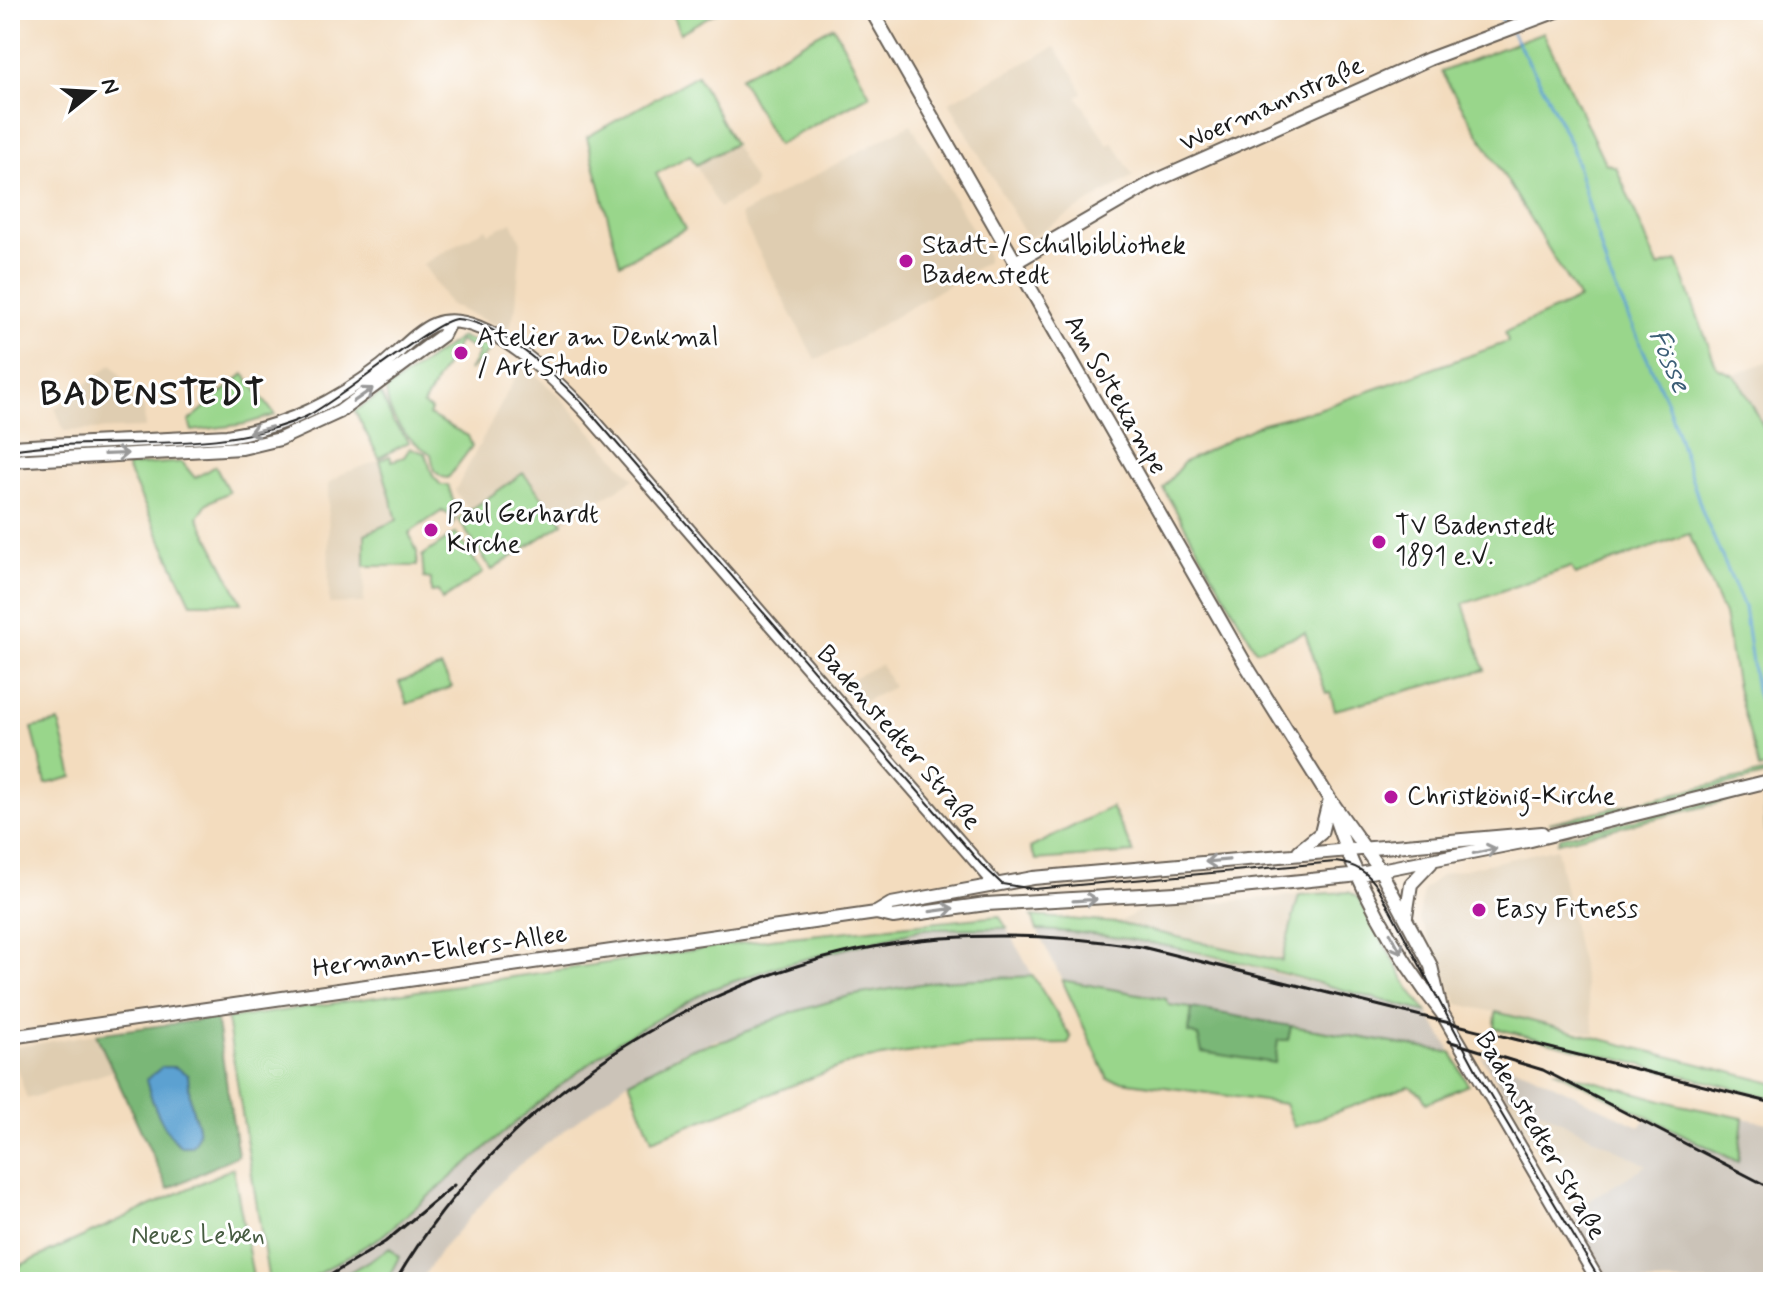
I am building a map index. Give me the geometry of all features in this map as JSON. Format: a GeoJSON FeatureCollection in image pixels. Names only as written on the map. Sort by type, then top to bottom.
{"type":"FeatureCollection","features":[{"type":"Feature","properties":{"kind":"street","name":"Am Soltekampe"},"geometry":{"type":"LineString","coordinates":[[871,10],[1246,665],[1329,798],[1380,870]]}},
{"type":"Feature","properties":{"kind":"street","name":"Woermannstraße"},"geometry":{"type":"LineString","coordinates":[[1014,263],[1153,182],[1429,59],[1560,10]]}},
{"type":"Feature","properties":{"kind":"street"},"geometry":{"type":"LineString","coordinates":[[10,447],[227,436],[263,430],[325,404],[434,324],[449,323]]}},
{"type":"Feature","properties":{"kind":"street"},"geometry":{"type":"LineString","coordinates":[[10,461],[242,448],[280,439],[317,424],[359,399],[443,335],[449,323]]}},
{"type":"Feature","properties":{"kind":"street","name":"Badenstedter Straße"},"geometry":{"type":"LineString","coordinates":[[449,323],[470,325],[509,345],[551,375],[995,883]]}},
{"type":"Feature","properties":{"kind":"street"},"geometry":{"type":"LineString","coordinates":[[1358,875],[1432,862],[1773,780]]}},
{"type":"Feature","properties":{"kind":"street","name":"Am Soltekampe"},"geometry":{"type":"LineString","coordinates":[[1329,798],[1347,850]]}},
{"type":"Feature","properties":{"kind":"street"},"geometry":{"type":"LineString","coordinates":[[1295,854],[1308,847],[1321,833],[1329,798]]}},
{"type":"Feature","properties":{"kind":"street"},"geometry":{"type":"LineString","coordinates":[[995,883],[1525,832],[1547,834]]}},
{"type":"Feature","properties":{"kind":"street","name":"Badenstedter Straße"},"geometry":{"type":"LineString","coordinates":[[1347,850],[1417,981],[1442,1013],[1599,1282]]}},
{"type":"Feature","properties":{"kind":"street"},"geometry":{"type":"LineString","coordinates":[[1406,920],[1411,884],[1432,862]]}},
{"type":"Feature","properties":{"kind":"street","name":"Badenstedter Straße"},"geometry":{"type":"LineString","coordinates":[[1380,870],[1431,966],[1442,1013]]}},
{"type":"Feature","properties":{"kind":"street","name":"Hermann-Ehlers-Allee"},"geometry":{"type":"LineString","coordinates":[[10,1037],[876,913],[893,917],[1007,903],[1193,892],[1358,875]]}},
{"type":"Feature","properties":{"kind":"street","name":"Hermann-Ehlers-Allee"},"geometry":{"type":"LineString","coordinates":[[876,913],[891,904],[995,883]]}},
{"type":"Feature","properties":{"kind":"shaded area"},"geometry":{"type":"Polygon","coordinates":[[[1055,47],[1076,78],[1082,93],[1077,96],[1108,145],[1113,142],[1133,176],[1028,239],[949,102],[1055,47]]]}},
{"type":"Feature","properties":{"kind":"shaded area"},"geometry":{"type":"Polygon","coordinates":[[[911,124],[988,256],[987,262],[844,347],[815,360],[740,215],[911,124]]]}},
{"type":"Feature","properties":{"kind":"shaded area"},"geometry":{"type":"Polygon","coordinates":[[[734,144],[755,182],[752,189],[719,208],[696,165],[734,144]]]}},
{"type":"Feature","properties":{"kind":"shaded area"},"geometry":{"type":"Polygon","coordinates":[[[512,222],[521,242],[516,306],[509,331],[450,305],[423,264],[486,228],[489,233],[512,222]]]}},
{"type":"Feature","properties":{"kind":"shaded area"},"geometry":{"type":"Polygon","coordinates":[[[1773,359],[1773,445],[1734,375],[1773,359]]]}},
{"type":"Feature","properties":{"kind":"shaded area"},"geometry":{"type":"Polygon","coordinates":[[[523,363],[560,397],[634,479],[563,523],[524,473],[469,511],[455,491],[523,363]]]}},
{"type":"Feature","properties":{"kind":"shaded area"},"geometry":{"type":"Polygon","coordinates":[[[112,364],[144,408],[145,428],[64,431],[55,408],[112,364]]]}},
{"type":"Feature","properties":{"kind":"shaded area"},"geometry":{"type":"Polygon","coordinates":[[[380,460],[397,520],[365,535],[364,603],[329,604],[328,484],[342,474],[380,460]]]}},
{"type":"Feature","properties":{"kind":"shaded area"},"geometry":{"type":"Polygon","coordinates":[[[881,664],[893,687],[857,705],[839,685],[881,664]]]}},
{"type":"Feature","properties":{"kind":"shaded area"},"geometry":{"type":"Polygon","coordinates":[[[1557,848],[1595,1034],[1458,1004],[1419,918],[1423,890],[1443,874],[1557,848]]]}},
{"type":"Feature","properties":{"kind":"shaded area"},"geometry":{"type":"Polygon","coordinates":[[[1299,895],[1282,961],[1117,923],[1143,909],[1299,895]]]}},
{"type":"Feature","properties":{"kind":"shaded area"},"geometry":{"type":"Polygon","coordinates":[[[922,929],[1007,929],[1033,976],[938,981],[870,991],[803,1009],[727,1040],[719,1039],[679,1053],[629,1081],[510,1172],[440,1251],[420,1282],[386,1282],[399,1257],[333,1282],[304,1282],[382,1236],[549,1094],[620,1040],[709,990],[778,966],[922,929]]]}},
{"type":"Feature","properties":{"kind":"shaded area"},"geometry":{"type":"Polygon","coordinates":[[[1037,930],[1068,931],[1169,947],[1427,1012],[1452,1053],[1169,1005],[1165,999],[1062,980],[1037,930]]]}},
{"type":"Feature","properties":{"kind":"shaded area"},"geometry":{"type":"Polygon","coordinates":[[[96,1034],[113,1071],[27,1099],[10,1048],[96,1034]]]}},
{"type":"Feature","properties":{"kind":"shaded area"},"geometry":{"type":"Polygon","coordinates":[[[1481,1056],[1528,1072],[1640,1127],[1646,1118],[1737,1161],[1743,1118],[1773,1124],[1773,1282],[1610,1282],[1571,1212],[1647,1165],[1516,1098],[1506,1097],[1481,1056]]]}},
{"type":"Feature","properties":{"kind":"shaded area"},"geometry":{"type":"Polygon","coordinates":[[[1506,1097],[1516,1098],[1648,1165],[1571,1212],[1506,1097]]]}},
{"type":"Feature","properties":{"kind":"green space"},"geometry":{"type":"Polygon","coordinates":[[[670,10],[720,10],[680,33],[670,10]]]}},
{"type":"Feature","properties":{"kind":"green space"},"geometry":{"type":"Polygon","coordinates":[[[833,26],[870,95],[777,145],[740,77],[833,26]]]}},
{"type":"Feature","properties":{"kind":"green space"},"geometry":{"type":"Polygon","coordinates":[[[1543,32],[1605,163],[1616,167],[1658,267],[1677,261],[1717,368],[1734,375],[1741,384],[1773,445],[1773,765],[1759,769],[1737,688],[1724,615],[1689,534],[1575,575],[1571,567],[1463,604],[1485,670],[1335,710],[1305,633],[1256,650],[1163,488],[1184,462],[1263,423],[1319,409],[1508,342],[1505,332],[1579,299],[1441,72],[1543,32]]]}},
{"type":"Feature","properties":{"kind":"green space"},"geometry":{"type":"Polygon","coordinates":[[[697,75],[734,144],[696,165],[690,155],[656,174],[685,229],[620,264],[587,137],[697,75]]]}},
{"type":"Feature","properties":{"kind":"green space"},"geometry":{"type":"Polygon","coordinates":[[[461,337],[491,349],[469,371],[479,352],[459,341],[423,405],[431,410],[429,415],[468,436],[472,446],[448,478],[437,473],[431,454],[400,428],[390,411],[386,390],[461,337]]]}},
{"type":"Feature","properties":{"kind":"green space"},"geometry":{"type":"Polygon","coordinates":[[[244,374],[275,415],[245,424],[192,431],[189,421],[244,374]]]}},
{"type":"Feature","properties":{"kind":"green space"},"geometry":{"type":"Polygon","coordinates":[[[381,394],[393,422],[409,442],[379,458],[355,411],[381,394]]]}},
{"type":"Feature","properties":{"kind":"green space"},"geometry":{"type":"Polygon","coordinates":[[[410,448],[425,453],[433,476],[441,485],[448,485],[456,509],[453,526],[451,516],[442,511],[409,533],[417,552],[417,566],[365,566],[365,534],[397,520],[380,460],[390,456],[392,461],[404,457],[410,448]]]}},
{"type":"Feature","properties":{"kind":"green space"},"geometry":{"type":"Polygon","coordinates":[[[182,462],[195,478],[215,466],[229,492],[207,503],[198,517],[242,603],[191,603],[126,466],[182,462]]]}},
{"type":"Feature","properties":{"kind":"green space"},"geometry":{"type":"Polygon","coordinates":[[[523,473],[563,523],[492,570],[458,519],[523,473]]]}},
{"type":"Feature","properties":{"kind":"green space"},"geometry":{"type":"Polygon","coordinates":[[[456,533],[483,573],[442,600],[438,591],[431,592],[431,579],[424,578],[422,556],[456,533]]]}},
{"type":"Feature","properties":{"kind":"green space"},"geometry":{"type":"Polygon","coordinates":[[[441,667],[452,687],[407,704],[399,682],[441,667]]]}},
{"type":"Feature","properties":{"kind":"green space"},"geometry":{"type":"Polygon","coordinates":[[[59,722],[73,777],[46,784],[32,728],[59,722]]]}},
{"type":"Feature","properties":{"kind":"green space"},"geometry":{"type":"Polygon","coordinates":[[[1771,771],[1772,774],[1592,818],[1549,823],[1771,771]]]}},
{"type":"Feature","properties":{"kind":"green space"},"geometry":{"type":"Polygon","coordinates":[[[1748,793],[1752,795],[1558,842],[1560,837],[1748,793]]]}},
{"type":"Feature","properties":{"kind":"green space"},"geometry":{"type":"Polygon","coordinates":[[[1773,797],[1773,884],[1768,869],[1764,800],[1773,797]]]}},
{"type":"Feature","properties":{"kind":"green space"},"geometry":{"type":"Polygon","coordinates":[[[1111,807],[1134,853],[1036,860],[1030,848],[1111,807]]]}},
{"type":"Feature","properties":{"kind":"green space"},"geometry":{"type":"Polygon","coordinates":[[[1349,892],[1358,898],[1409,988],[1427,1012],[1185,950],[1136,940],[1037,930],[1032,916],[1117,923],[1282,961],[1299,895],[1349,892]]]}},
{"type":"Feature","properties":{"kind":"green space"},"geometry":{"type":"Polygon","coordinates":[[[999,916],[1007,928],[922,929],[778,966],[709,990],[620,1040],[549,1094],[382,1236],[304,1282],[269,1282],[227,1019],[770,939],[999,916]]]}},
{"type":"Feature","properties":{"kind":"green space"},"geometry":{"type":"Polygon","coordinates":[[[1033,976],[1071,1037],[1068,1044],[953,1046],[855,1061],[652,1140],[629,1081],[690,1049],[727,1040],[784,1015],[849,996],[938,981],[1033,976]]]}},
{"type":"Feature","properties":{"kind":"green space"},"geometry":{"type":"Polygon","coordinates":[[[1062,980],[1166,999],[1169,1005],[1192,1008],[1189,1033],[1288,1040],[1291,1026],[1452,1053],[1468,1085],[1426,1103],[1421,1094],[1409,1086],[1294,1127],[1285,1104],[1108,1079],[1062,980]]]}},
{"type":"Feature","properties":{"kind":"green space"},"geometry":{"type":"Polygon","coordinates":[[[1192,1008],[1291,1026],[1288,1040],[1278,1040],[1275,1063],[1202,1052],[1198,1036],[1189,1033],[1192,1008]]]}},
{"type":"Feature","properties":{"kind":"green space"},"geometry":{"type":"Polygon","coordinates":[[[1496,1012],[1773,1083],[1773,1098],[1495,1028],[1496,1012]]]}},
{"type":"Feature","properties":{"kind":"green space"},"geometry":{"type":"Polygon","coordinates":[[[216,1018],[238,1155],[168,1189],[96,1034],[216,1018]]]}},
{"type":"Feature","properties":{"kind":"green space"},"geometry":{"type":"Polygon","coordinates":[[[1554,1070],[1680,1105],[1743,1118],[1738,1162],[1554,1070]]]}},
{"type":"Feature","properties":{"kind":"green space","name":"Neues Leben"},"geometry":{"type":"Polygon","coordinates":[[[233,1168],[254,1282],[10,1282],[10,1270],[233,1168]]]}},
{"type":"Feature","properties":{"kind":"green space"},"geometry":{"type":"Polygon","coordinates":[[[390,1248],[399,1257],[386,1282],[333,1282],[390,1248]]]}},
{"type":"Feature","properties":{"kind":"water"},"geometry":{"type":"Polygon","coordinates":[[[162,1067],[175,1067],[188,1075],[190,1100],[198,1125],[198,1135],[191,1146],[180,1146],[174,1139],[151,1098],[146,1080],[162,1067]]]}},
{"type":"Feature","properties":{"kind":"waterway","name":"Fösse"},"geometry":{"type":"LineString","coordinates":[[1496,10],[1507,27]]}},
{"type":"Feature","properties":{"kind":"waterway","name":"Fösse"},"geometry":{"type":"LineString","coordinates":[[1512,33],[1572,147],[1608,272],[1666,400],[1704,516],[1744,607],[1756,691],[1773,740]]}},
{"type":"Feature","properties":{"kind":"tram line"},"geometry":{"type":"LineString","coordinates":[[10,450],[197,441],[270,429],[305,417],[320,408],[446,322],[457,319],[490,329],[525,351],[582,403],[981,864],[1002,884],[1034,889],[1335,862],[1355,867],[1366,874],[1379,889],[1482,1081],[1601,1282]]}},
{"type":"Feature","properties":{"kind":"railway"},"geometry":{"type":"LineString","coordinates":[[395,1282],[442,1213],[497,1150],[559,1093],[628,1044],[702,1003],[780,972],[861,950],[943,938],[1043,937],[1142,947],[1773,1103]]}},
{"type":"Feature","properties":{"kind":"railway"},"geometry":{"type":"LineString","coordinates":[[1448,1041],[1543,1070],[1773,1189]]}},
{"type":"Feature","properties":{"kind":"railway"},"geometry":{"type":"LineString","coordinates":[[319,1282],[385,1242],[454,1185]]}},
{"type":"Feature","properties":{"kind":"place","name":"Stadt-/ Schulbibliothek Badenstedt"},"geometry":{"type":"Point","coordinates":[906,261]}},
{"type":"Feature","properties":{"kind":"place","name":"Atelier am Denkmal / Art Studio"},"geometry":{"type":"Point","coordinates":[461,353]}},
{"type":"Feature","properties":{"kind":"place","name":"Paul Gerhardt Kirche"},"geometry":{"type":"Point","coordinates":[431,530]}},
{"type":"Feature","properties":{"kind":"place","name":"TV Badenstedt 1891 e.V."},"geometry":{"type":"Point","coordinates":[1379,542]}},
{"type":"Feature","properties":{"kind":"place","name":"Christkönig-Kirche"},"geometry":{"type":"Point","coordinates":[1391,797]}},
{"type":"Feature","properties":{"kind":"place","name":"Easy Fitness"},"geometry":{"type":"Point","coordinates":[1479,910]}},
{"type":"Feature","properties":{"kind":"district","name":"BADENSTEDT"},"geometry":{"type":"Point","coordinates":[153,394]}}]}
